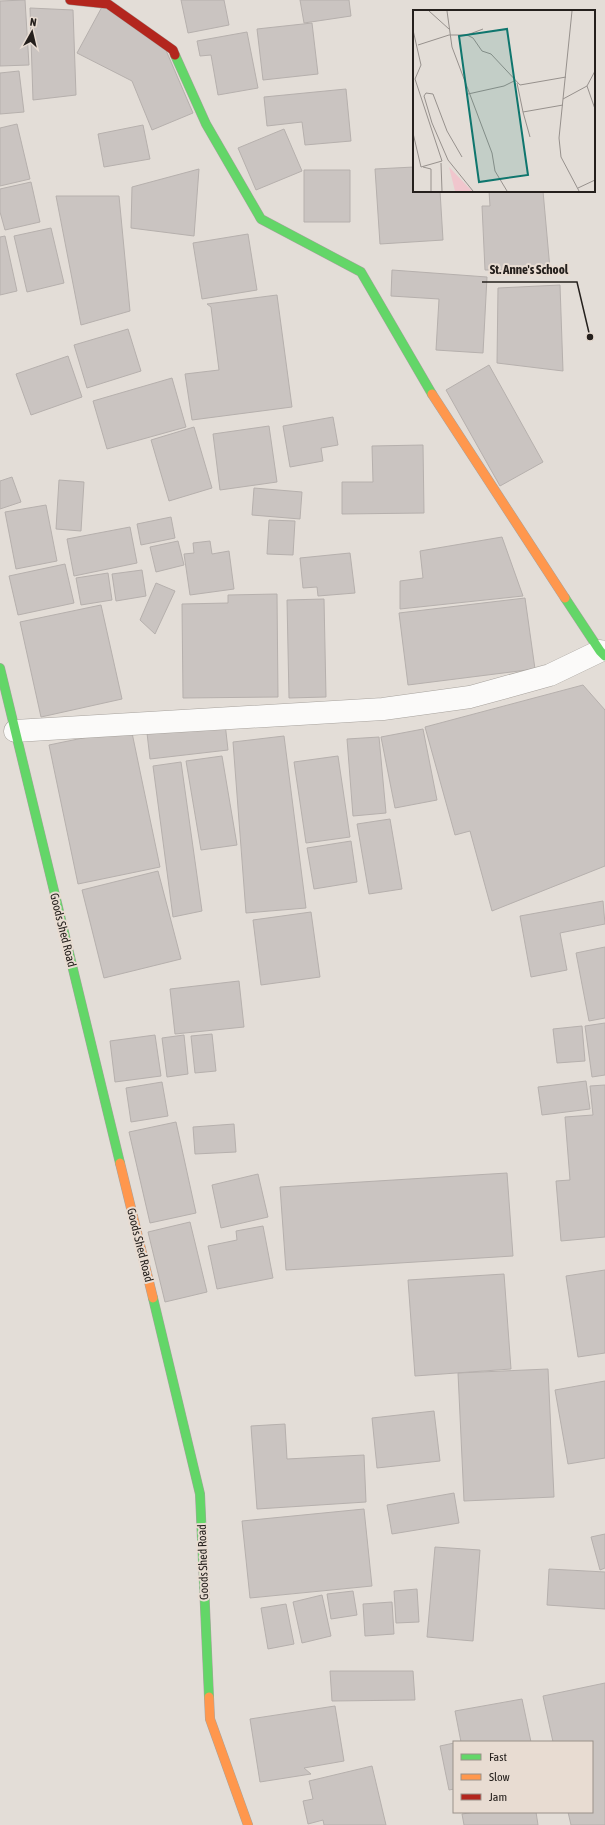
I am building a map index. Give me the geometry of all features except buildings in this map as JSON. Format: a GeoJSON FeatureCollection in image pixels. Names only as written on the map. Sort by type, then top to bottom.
{"type":"FeatureCollection","features":[{"type":"Feature","properties":{"kind":"street"},"geometry":{"type":"LineString","coordinates":[[15,731],[383,709],[462,698],[550,675],[603,653],[433,396],[361,272],[261,219],[206,124],[173,50],[117,2],[70,0]]}},
{"type":"Feature","properties":{"kind":"street","name":"Goods Shed Road"},"geometry":{"type":"LineString","coordinates":[[0,668],[200,1494],[210,1719],[248,1825]]}},
{"type":"Feature","properties":{"kind":"traffic: fast"},"geometry":{"type":"LineString","coordinates":[[175,55],[206,124],[261,219],[361,272],[432,394]]}},
{"type":"Feature","properties":{"kind":"traffic: fast"},"geometry":{"type":"LineString","coordinates":[[565,598],[600,651],[605,656]]}},
{"type":"Feature","properties":{"kind":"traffic: fast"},"geometry":{"type":"LineString","coordinates":[[0,668],[120,1163]]}},
{"type":"Feature","properties":{"kind":"traffic: fast"},"geometry":{"type":"LineString","coordinates":[[153,1298],[200,1494],[209,1697]]}},
{"type":"Feature","properties":{"kind":"traffic: slow"},"geometry":{"type":"LineString","coordinates":[[432,394],[565,598]]}},
{"type":"Feature","properties":{"kind":"traffic: slow"},"geometry":{"type":"LineString","coordinates":[[120,1163],[153,1298]]}},
{"type":"Feature","properties":{"kind":"traffic: slow"},"geometry":{"type":"LineString","coordinates":[[209,1697],[210,1719],[248,1825]]}},
{"type":"Feature","properties":{"kind":"traffic: jam"},"geometry":{"type":"LineString","coordinates":[[70,0],[108,4],[173,50],[175,55]]}},
{"type":"Feature","properties":{"kind":"place","name":"St. Anne's School"},"geometry":{"type":"Point","coordinates":[590,337]}}]}
